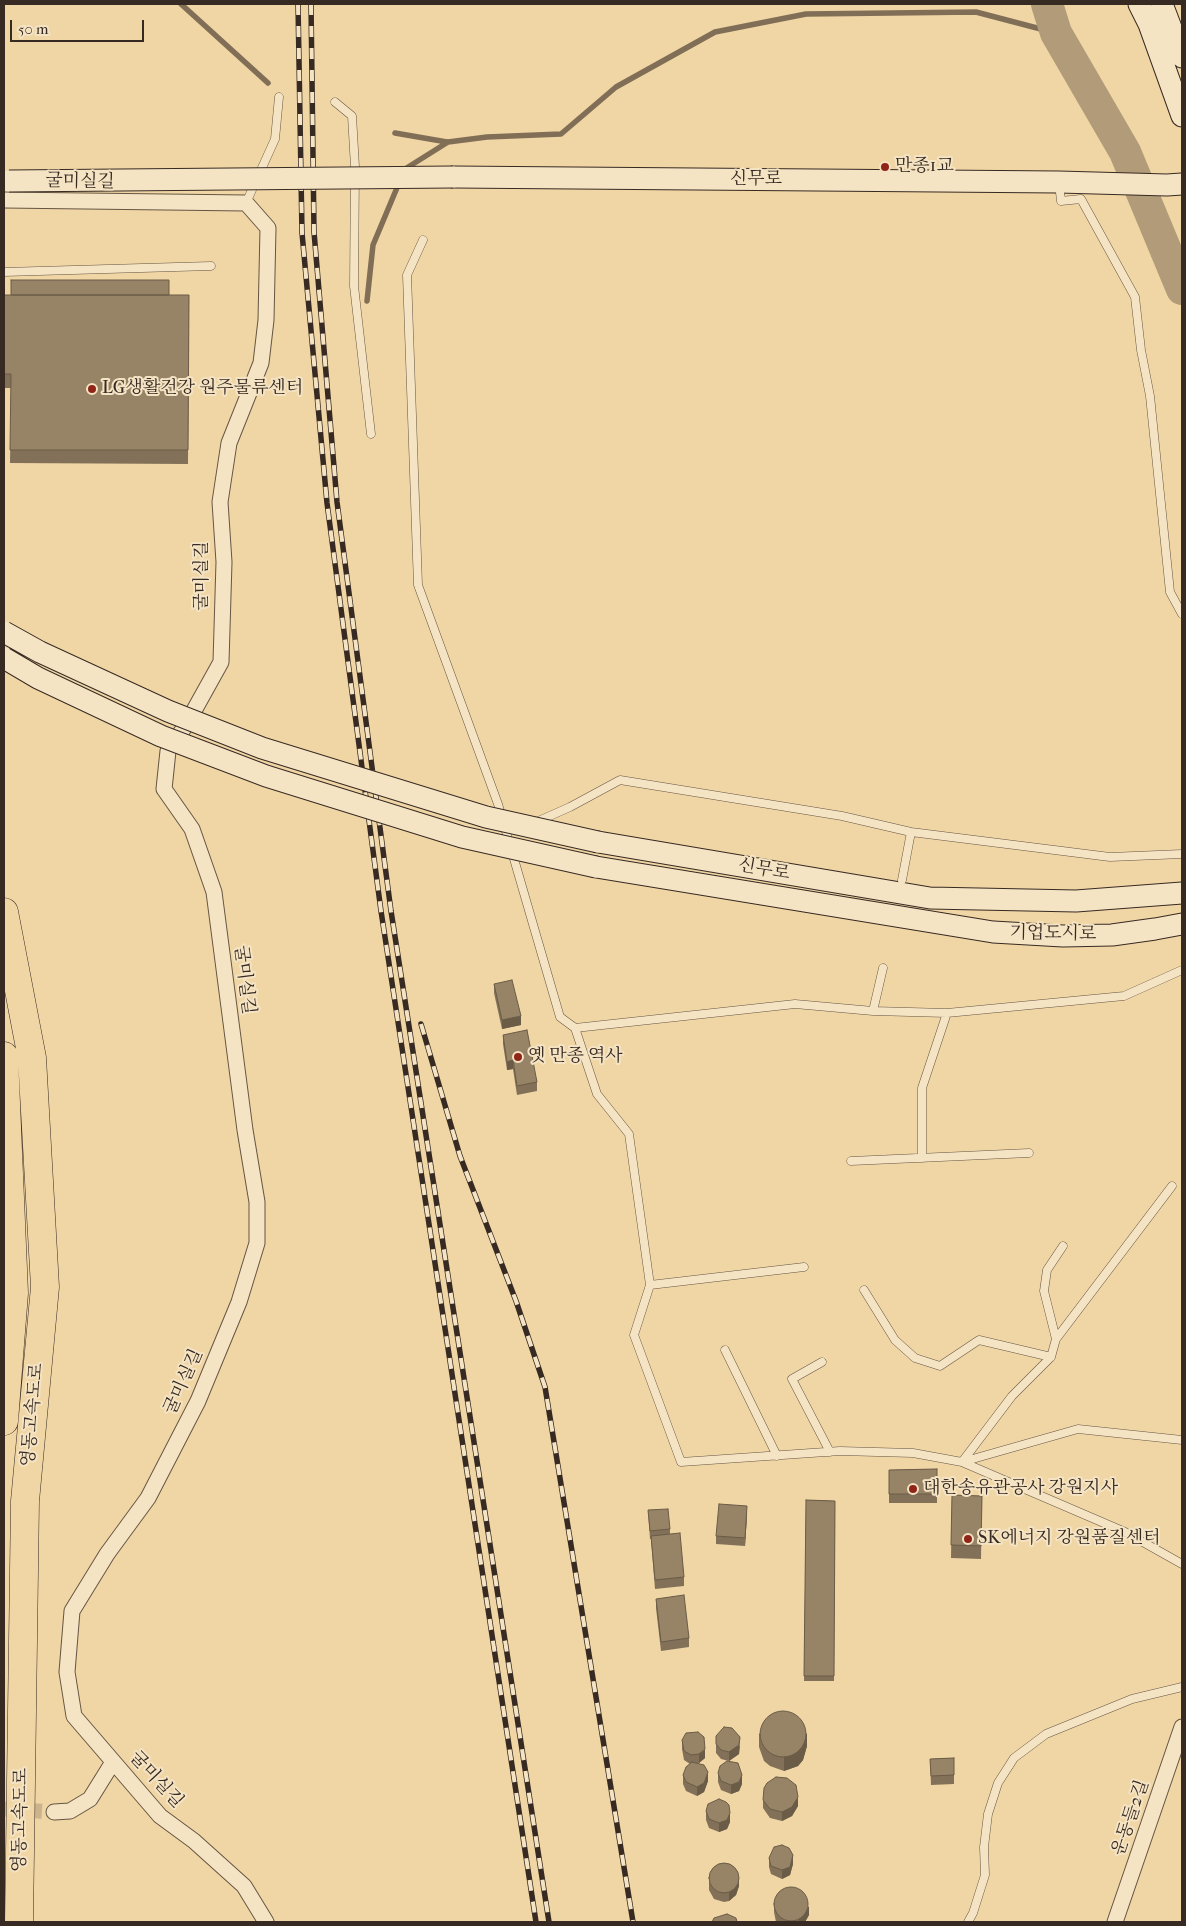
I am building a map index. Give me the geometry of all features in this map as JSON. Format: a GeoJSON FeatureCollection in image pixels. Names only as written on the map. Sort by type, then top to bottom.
{"type":"FeatureCollection","features":[{"type":"Feature","properties":{"kind":"highway","name":"영동고속도로"},"geometry":{"type":"LineString","coordinates":[[4,912],[32,1058],[45,1287],[25,1501],[19,1922]]}},
{"type":"Feature","properties":{"kind":"highway","name":"영동고속도로"},"geometry":{"type":"LineString","coordinates":[[4,1056],[14,1293],[4,1422]]}},
{"type":"Feature","properties":{"kind":"main road"},"geometry":{"type":"LineString","coordinates":[[1139,4],[1149,24],[1182,116]]}},
{"type":"Feature","properties":{"kind":"main road"},"geometry":{"type":"LineString","coordinates":[[1162,4],[1182,57]]}},
{"type":"Feature","properties":{"kind":"main road","name":"신무로"},"geometry":{"type":"LineString","coordinates":[[5,188],[453,177],[1174,184]]}},
{"type":"Feature","properties":{"kind":"main road","name":"신무로"},"geometry":{"type":"LineString","coordinates":[[4,632],[40,652],[168,711],[262,748],[486,817],[598,842],[930,898]]}},
{"type":"Feature","properties":{"kind":"main road","name":"신무로"},"geometry":{"type":"LineString","coordinates":[[4,658],[38,678],[161,736],[266,776],[462,836],[596,867],[925,922]]}},
{"type":"Feature","properties":{"kind":"main road","name":"기업도시로"},"geometry":{"type":"LineString","coordinates":[[930,898],[1076,901],[1182,893]]}},
{"type":"Feature","properties":{"kind":"main road","name":"기업도시로"},"geometry":{"type":"LineString","coordinates":[[925,922],[993,932],[1063,936],[1112,934],[1182,924]]}},
{"type":"Feature","properties":{"kind":"street","name":"굴미실길"},"geometry":{"type":"LineString","coordinates":[[5,188],[246,203],[268,228],[266,320],[260,363],[228,443],[220,502],[224,562],[221,662],[186,725],[168,751],[164,790],[192,829],[214,892],[245,1130],[257,1202],[257,1243],[239,1302],[198,1401],[148,1498],[107,1554],[72,1611],[67,1672],[74,1716],[160,1816],[194,1841],[244,1886],[266,1922]]}},
{"type":"Feature","properties":{"kind":"street","name":"운동들2길"},"geometry":{"type":"LineString","coordinates":[[1115,1922],[1182,1727]]}},
{"type":"Feature","properties":{"kind":"street"},"geometry":{"type":"LineString","coordinates":[[54,1812],[70,1811],[90,1799],[113,1762]]}},
{"type":"Feature","properties":{"kind":"lane"},"geometry":{"type":"LineString","coordinates":[[246,203],[275,139],[280,97]]}},
{"type":"Feature","properties":{"kind":"lane"},"geometry":{"type":"LineString","coordinates":[[334,102],[352,116],[355,167],[354,286],[371,434]]}},
{"type":"Feature","properties":{"kind":"lane"},"geometry":{"type":"LineString","coordinates":[[1059,182],[1061,201],[1081,199],[1135,298],[1140,350],[1151,406],[1170,592],[1182,614]]}},
{"type":"Feature","properties":{"kind":"lane"},"geometry":{"type":"LineString","coordinates":[[423,240],[407,275],[418,585],[498,804],[560,1017],[574,1028],[598,1094],[629,1134],[650,1285],[634,1335],[680,1462],[830,1452],[913,1453],[962,1462],[1125,1532],[1182,1564]]}},
{"type":"Feature","properties":{"kind":"lane"},"geometry":{"type":"LineString","coordinates":[[4,272],[211,266]]}},
{"type":"Feature","properties":{"kind":"lane"},"geometry":{"type":"LineString","coordinates":[[507,835],[570,807],[620,780],[842,816],[911,832],[1110,858],[1182,854]]}},
{"type":"Feature","properties":{"kind":"lane"},"geometry":{"type":"LineString","coordinates":[[902,880],[911,832]]}},
{"type":"Feature","properties":{"kind":"lane"},"geometry":{"type":"LineString","coordinates":[[874,1011],[883,968]]}},
{"type":"Feature","properties":{"kind":"lane"},"geometry":{"type":"LineString","coordinates":[[574,1028],[796,1004],[874,1011],[947,1013],[1124,996],[1182,970]]}},
{"type":"Feature","properties":{"kind":"lane"},"geometry":{"type":"LineString","coordinates":[[922,1158],[922,1088],[947,1013]]}},
{"type":"Feature","properties":{"kind":"lane"},"geometry":{"type":"LineString","coordinates":[[851,1161],[1028,1153]]}},
{"type":"Feature","properties":{"kind":"lane"},"geometry":{"type":"LineString","coordinates":[[962,1462],[1012,1396],[1051,1357],[1056,1339],[1172,1186]]}},
{"type":"Feature","properties":{"kind":"lane"},"geometry":{"type":"LineString","coordinates":[[1056,1339],[1044,1290],[1047,1270],[1063,1246]]}},
{"type":"Feature","properties":{"kind":"lane"},"geometry":{"type":"LineString","coordinates":[[650,1285],[804,1267]]}},
{"type":"Feature","properties":{"kind":"lane"},"geometry":{"type":"LineString","coordinates":[[864,1290],[895,1340],[915,1358],[940,1366],[979,1340],[1051,1357]]}},
{"type":"Feature","properties":{"kind":"lane"},"geometry":{"type":"LineString","coordinates":[[725,1350],[777,1456]]}},
{"type":"Feature","properties":{"kind":"lane"},"geometry":{"type":"LineString","coordinates":[[822,1362],[792,1380],[830,1452]]}},
{"type":"Feature","properties":{"kind":"lane"},"geometry":{"type":"LineString","coordinates":[[962,1462],[1078,1429],[1182,1440]]}},
{"type":"Feature","properties":{"kind":"lane"},"geometry":{"type":"LineString","coordinates":[[968,1922],[973,1913],[984,1875],[984,1847],[988,1814],[998,1783],[1014,1758],[1046,1734],[1132,1699],[1182,1687]]}},
{"type":"Feature","properties":{"kind":"building"},"geometry":{"type":"Polygon","coordinates":[[[11,280],[169,280],[169,295],[11,295],[11,280]]]}},
{"type":"Feature","properties":{"kind":"building"},"geometry":{"type":"Polygon","coordinates":[[[4,295],[189,295],[188,450],[10,450],[11,374],[4,374],[4,295]]]}},
{"type":"Feature","properties":{"kind":"building"},"geometry":{"type":"Polygon","coordinates":[[[512,980],[521,1016],[502,1020],[494,984],[512,980]]]}},
{"type":"Feature","properties":{"kind":"building"},"geometry":{"type":"Polygon","coordinates":[[[527,1030],[537,1082],[517,1086],[513,1060],[507,1062],[503,1035],[527,1030]]]}},
{"type":"Feature","properties":{"kind":"building"},"geometry":{"type":"Polygon","coordinates":[[[937,1469],[937,1494],[889,1494],[889,1470],[937,1469]]]}},
{"type":"Feature","properties":{"kind":"building"},"geometry":{"type":"Polygon","coordinates":[[[952,1495],[982,1496],[981,1546],[951,1545],[952,1495]]]}},
{"type":"Feature","properties":{"kind":"building"},"geometry":{"type":"Polygon","coordinates":[[[806,1500],[835,1501],[834,1676],[804,1676],[806,1500]]]}},
{"type":"Feature","properties":{"kind":"building"},"geometry":{"type":"Polygon","coordinates":[[[719,1504],[747,1506],[745,1538],[716,1536],[719,1504]]]}},
{"type":"Feature","properties":{"kind":"building"},"geometry":{"type":"Polygon","coordinates":[[[668,1509],[670,1529],[650,1531],[648,1510],[668,1509]]]}},
{"type":"Feature","properties":{"kind":"building"},"geometry":{"type":"Polygon","coordinates":[[[680,1533],[684,1577],[655,1580],[651,1536],[680,1533]]]}},
{"type":"Feature","properties":{"kind":"building"},"geometry":{"type":"Polygon","coordinates":[[[684,1595],[689,1638],[661,1642],[656,1599],[684,1595]]]}},
{"type":"Feature","properties":{"kind":"building"},"geometry":{"type":"Polygon","coordinates":[[[778,1711],[788,1711],[802,1721],[806,1734],[802,1747],[796,1753],[788,1757],[778,1757],[764,1747],[760,1739],[760,1729],[770,1715],[778,1711]]]}},
{"type":"Feature","properties":{"kind":"building"},"geometry":{"type":"Polygon","coordinates":[[[724,1727],[732,1728],[740,1737],[739,1745],[729,1752],[721,1750],[716,1744],[716,1736],[724,1727]]]}},
{"type":"Feature","properties":{"kind":"building"},"geometry":{"type":"Polygon","coordinates":[[[698,1732],[704,1737],[705,1749],[699,1754],[691,1755],[684,1751],[682,1740],[686,1733],[698,1732]]]}},
{"type":"Feature","properties":{"kind":"building"},"geometry":{"type":"Polygon","coordinates":[[[954,1758],[954,1775],[931,1776],[930,1759],[954,1758]]]}},
{"type":"Feature","properties":{"kind":"building"},"geometry":{"type":"Polygon","coordinates":[[[727,1761],[738,1763],[742,1775],[739,1782],[731,1785],[721,1781],[718,1773],[720,1766],[727,1761]]]}},
{"type":"Feature","properties":{"kind":"building"},"geometry":{"type":"Polygon","coordinates":[[[692,1762],[704,1765],[708,1772],[704,1783],[697,1787],[686,1782],[683,1775],[686,1767],[692,1762]]]}},
{"type":"Feature","properties":{"kind":"building"},"geometry":{"type":"Polygon","coordinates":[[[776,1777],[787,1778],[796,1785],[798,1797],[792,1807],[782,1812],[770,1809],[763,1800],[764,1788],[767,1783],[776,1777]]]}},
{"type":"Feature","properties":{"kind":"building"},"geometry":{"type":"Polygon","coordinates":[[[719,1799],[729,1805],[730,1813],[727,1820],[719,1823],[709,1819],[706,1811],[708,1804],[719,1799]]]}},
{"type":"Feature","properties":{"kind":"building"},"geometry":{"type":"Polygon","coordinates":[[[782,1845],[789,1848],[793,1855],[790,1867],[782,1870],[771,1866],[769,1858],[774,1847],[782,1845]]]}},
{"type":"Feature","properties":{"kind":"building"},"geometry":{"type":"Polygon","coordinates":[[[724,1863],[734,1868],[739,1878],[734,1888],[724,1893],[714,1888],[709,1878],[714,1868],[724,1863]]]}},
{"type":"Feature","properties":{"kind":"building"},"geometry":{"type":"Polygon","coordinates":[[[791,1887],[798,1888],[803,1892],[807,1897],[807,1911],[803,1916],[798,1920],[791,1921],[784,1920],[779,1916],[775,1911],[774,1904],[775,1897],[779,1892],[784,1888],[791,1887]]]}},
{"type":"Feature","properties":{"kind":"building"},"geometry":{"type":"Polygon","coordinates":[[[727,1914],[736,1918],[737,1922],[712,1922],[714,1918],[727,1914]]]}},
{"type":"Feature","properties":{"kind":"waterway"},"geometry":{"type":"LineString","coordinates":[[181,4],[268,83]]}},
{"type":"Feature","properties":{"kind":"waterway"},"geometry":{"type":"LineString","coordinates":[[1047,4],[1056,33],[1125,152],[1182,289]]}},
{"type":"Feature","properties":{"kind":"waterway"},"geometry":{"type":"LineString","coordinates":[[403,172],[448,142],[487,137],[561,134],[616,87],[715,32],[806,14],[976,12],[1056,33]]}},
{"type":"Feature","properties":{"kind":"waterway"},"geometry":{"type":"LineString","coordinates":[[395,133],[447,142]]}},
{"type":"Feature","properties":{"kind":"waterway"},"geometry":{"type":"LineString","coordinates":[[367,301],[373,245],[399,183]]}},
{"type":"Feature","properties":{"kind":"tunnel"},"geometry":{"type":"LineString","coordinates":[[4,1809],[54,1812]]}},
{"type":"Feature","properties":{"kind":"railway"},"geometry":{"type":"LineString","coordinates":[[298,4],[302,233],[327,503],[381,911],[536,1922]]}},
{"type":"Feature","properties":{"kind":"railway"},"geometry":{"type":"LineString","coordinates":[[311,4],[314,232],[337,502],[391,911],[549,1922]]}},
{"type":"Feature","properties":{"kind":"railway"},"geometry":{"type":"LineString","coordinates":[[421,1024],[460,1156],[516,1301],[545,1387],[633,1922]]}},
{"type":"Feature","properties":{"kind":"place","name":"만종1교"},"geometry":{"type":"Point","coordinates":[885,167]}},
{"type":"Feature","properties":{"kind":"place","name":"LG생활건강 원주물류센터"},"geometry":{"type":"Point","coordinates":[92,389]}},
{"type":"Feature","properties":{"kind":"place","name":"옛 만종 역사"},"geometry":{"type":"Point","coordinates":[518,1057]}},
{"type":"Feature","properties":{"kind":"place","name":"대한송유관공사 강원지사"},"geometry":{"type":"Point","coordinates":[913,1489]}},
{"type":"Feature","properties":{"kind":"place","name":"SK에너지 강원품질센터"},"geometry":{"type":"Point","coordinates":[968,1539]}}]}
